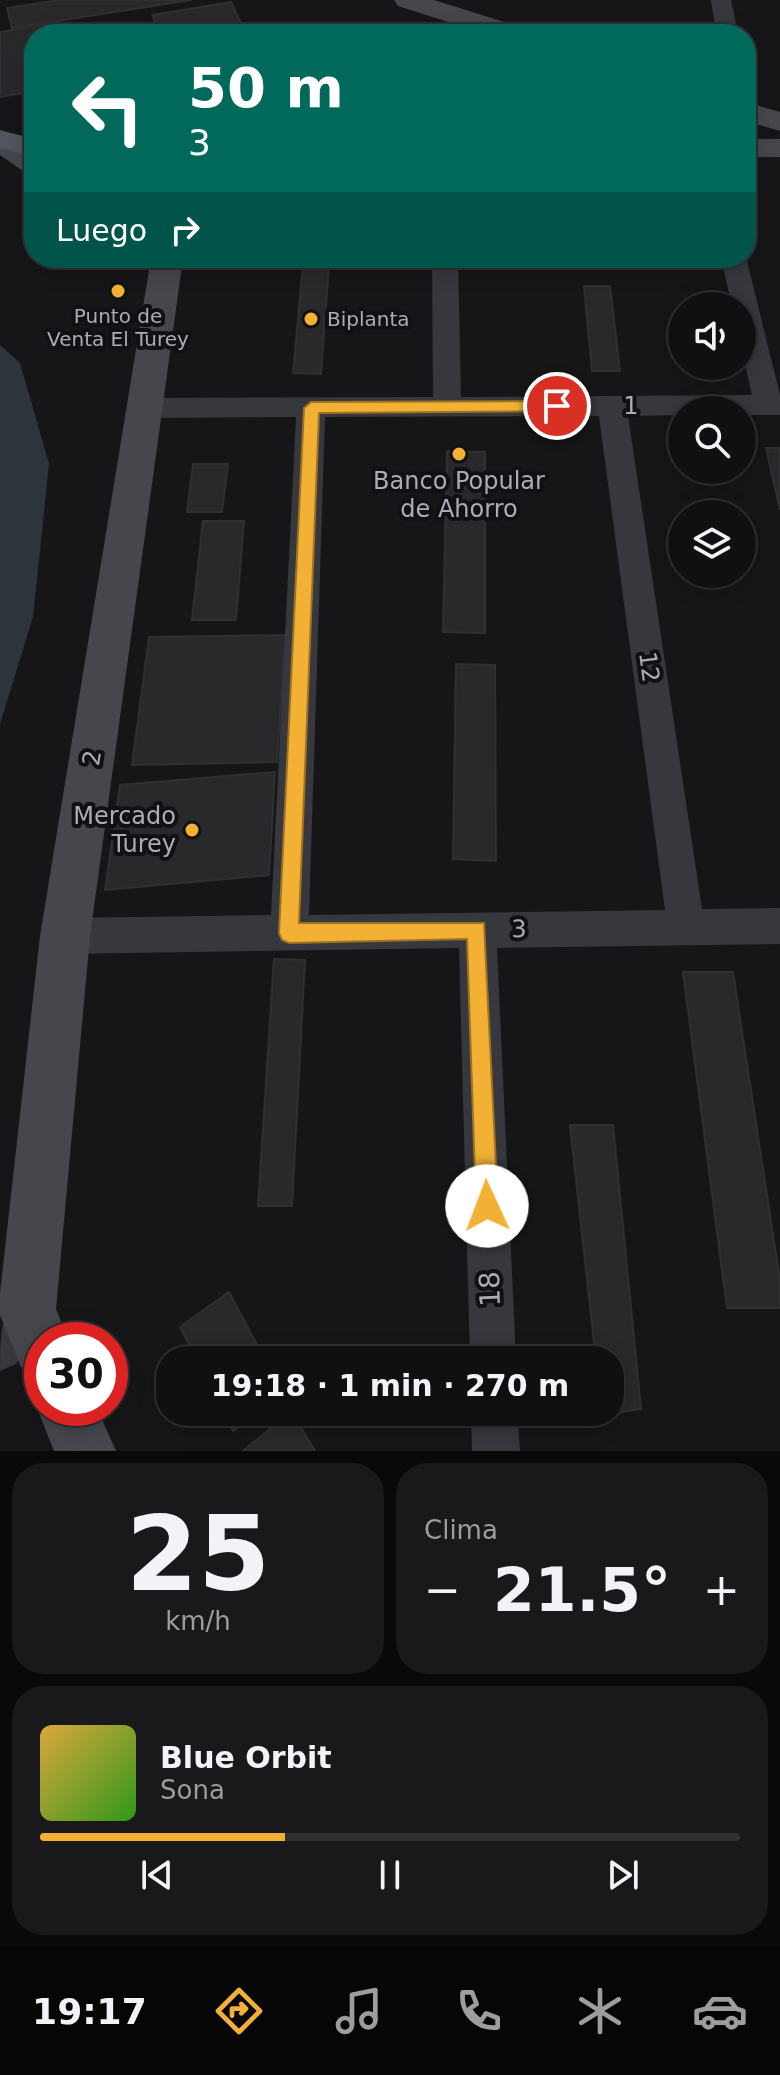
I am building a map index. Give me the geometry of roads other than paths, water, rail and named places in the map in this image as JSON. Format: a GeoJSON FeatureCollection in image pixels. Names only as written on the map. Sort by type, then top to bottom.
{"type":"FeatureCollection","features":[{"type":"Feature","properties":{"kind":"main road"},"geometry":{"type":"LineString","coordinates":[[407,0],[483,24]]}},
{"type":"Feature","properties":{"kind":"main road"},"geometry":{"type":"LineString","coordinates":[[756,114],[780,122]]}},
{"type":"Feature","properties":{"kind":"main road"},"geometry":{"type":"LineString","coordinates":[[0,140],[24,146]]}},
{"type":"Feature","properties":{"kind":"main road"},"geometry":{"type":"LineString","coordinates":[[0,140],[24,157]]}},
{"type":"Feature","properties":{"kind":"main road"},"geometry":{"type":"LineString","coordinates":[[756,148],[780,148]]}},
{"type":"Feature","properties":{"kind":"main road","name":"2"},"geometry":{"type":"LineString","coordinates":[[23,1335],[65,936],[166,268]]}},
{"type":"Feature","properties":{"kind":"main road"},"geometry":{"type":"LineString","coordinates":[[75,1426],[85,1451]]}},
{"type":"Feature","properties":{"kind":"street"},"geometry":{"type":"LineString","coordinates":[[721,0],[725,24]]}},
{"type":"Feature","properties":{"kind":"street"},"geometry":{"type":"LineString","coordinates":[[445,268],[447,407]]}},
{"type":"Feature","properties":{"kind":"street"},"geometry":{"type":"LineString","coordinates":[[737,268],[774,405]]}},
{"type":"Feature","properties":{"kind":"street","name":"1"},"geometry":{"type":"LineString","coordinates":[[145,408],[774,405]]}},
{"type":"Feature","properties":{"kind":"street","name":"12"},"geometry":{"type":"LineString","coordinates":[[612,406],[686,927]]}},
{"type":"Feature","properties":{"kind":"street"},"geometry":{"type":"LineString","coordinates":[[289,933],[311,408]]}},
{"type":"Feature","properties":{"kind":"street","name":"3"},"geometry":{"type":"LineString","coordinates":[[65,936],[780,926]]}},
{"type":"Feature","properties":{"kind":"street","name":"18"},"geometry":{"type":"LineString","coordinates":[[477,930],[492,1346]]}},
{"type":"Feature","properties":{"kind":"street"},"geometry":{"type":"LineString","coordinates":[[495,1426],[496,1451]]}},
{"type":"Feature","properties":{"kind":"place","name":"Punto de Venta El Turey"},"geometry":{"type":"Point","coordinates":[118,291]}},
{"type":"Feature","properties":{"kind":"place","name":"Biplanta"},"geometry":{"type":"Point","coordinates":[311,319]}},
{"type":"Feature","properties":{"kind":"place","name":"Banco Popular de Ahorro"},"geometry":{"type":"Point","coordinates":[459,454]}},
{"type":"Feature","properties":{"kind":"place","name":"Mercado Turey"},"geometry":{"type":"Point","coordinates":[192,830]}}]}
